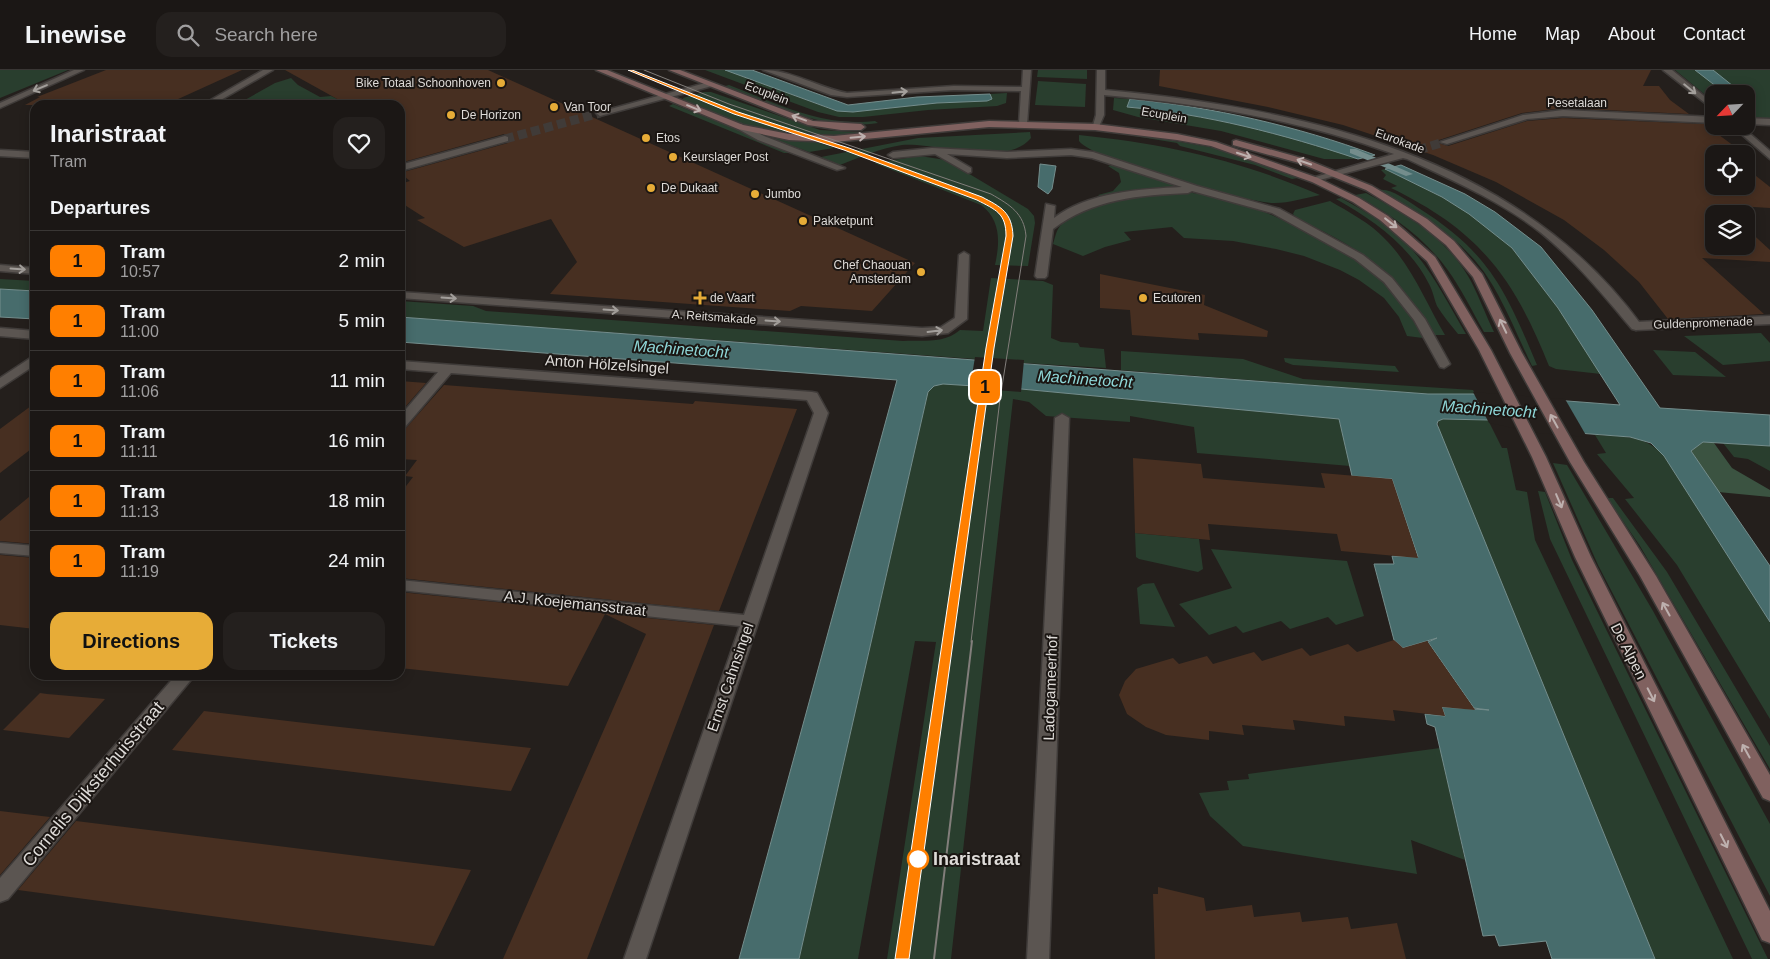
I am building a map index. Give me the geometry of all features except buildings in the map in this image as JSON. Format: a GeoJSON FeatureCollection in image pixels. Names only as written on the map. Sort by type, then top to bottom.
{"type":"FeatureCollection","features":[{"type":"Feature","properties":{"kind":"main road","name":"Ecuplein"},"geometry":{"type":"LineString","coordinates":[[600,70],[741,127],[789,137],[834,138],[1023,119]]}},
{"type":"Feature","properties":{"kind":"main road","name":"Ecuplein"},"geometry":{"type":"LineString","coordinates":[[673,70],[811,123],[841,127],[866,127],[960,117],[1097,123],[1171,129],[1217,138],[1272,152],[1337,174],[1384,196],[1423,221],[1450,242],[1478,276],[1528,375],[1577,462],[1648,576],[1770,793]]}},
{"type":"Feature","properties":{"kind":"main road","name":"Ecuplein"},"geometry":{"type":"LineString","coordinates":[[1097,123],[1214,144],[1315,180],[1356,200],[1384,218],[1431,259],[1496,373]]}},
{"type":"Feature","properties":{"kind":"main road","name":"De Alpen"},"geometry":{"type":"LineString","coordinates":[[1496,373],[1539,456],[1583,557],[1770,933]]}},
{"type":"Feature","properties":{"kind":"street"},"geometry":{"type":"LineString","coordinates":[[0,106],[80,70]]}},
{"type":"Feature","properties":{"kind":"street"},"geometry":{"type":"LineString","coordinates":[[215,100],[269,70]]}},
{"type":"Feature","properties":{"kind":"street"},"geometry":{"type":"LineString","coordinates":[[767,70],[834,94],[872,95],[954,88],[1024,89]]}},
{"type":"Feature","properties":{"kind":"street"},"geometry":{"type":"LineString","coordinates":[[1023,119],[1027,70]]}},
{"type":"Feature","properties":{"kind":"street"},"geometry":{"type":"LineString","coordinates":[[1097,123],[1102,92],[1101,70]]}},
{"type":"Feature","properties":{"kind":"street"},"geometry":{"type":"LineString","coordinates":[[1667,70],[1705,101]]}},
{"type":"Feature","properties":{"kind":"street"},"geometry":{"type":"LineString","coordinates":[[600,114],[709,84]]}},
{"type":"Feature","properties":{"kind":"street","name":"Eurokade"},"geometry":{"type":"LineString","coordinates":[[1102,92],[1166,98],[1285,119],[1348,136],[1403,155],[1474,186],[1546,231],[1573,255],[1636,326]]}},
{"type":"Feature","properties":{"kind":"street","name":"Pesetalaan"},"geometry":{"type":"LineString","coordinates":[[1444,142],[1526,117],[1563,113],[1705,120]]}},
{"type":"Feature","properties":{"kind":"street"},"geometry":{"type":"LineString","coordinates":[[1755,121],[1770,122]]}},
{"type":"Feature","properties":{"kind":"street"},"geometry":{"type":"LineString","coordinates":[[741,127],[761,138],[840,168]]}},
{"type":"Feature","properties":{"kind":"street"},"geometry":{"type":"LineString","coordinates":[[1746,135],[1770,156]]}},
{"type":"Feature","properties":{"kind":"street"},"geometry":{"type":"LineString","coordinates":[[405,167],[505,139]]}},
{"type":"Feature","properties":{"kind":"street"},"geometry":{"type":"LineString","coordinates":[[1315,180],[1418,150]]}},
{"type":"Feature","properties":{"kind":"street"},"geometry":{"type":"LineString","coordinates":[[892,155],[932,151],[994,156],[1071,152],[1093,155],[1107,162],[1276,210],[1359,257],[1388,280],[1419,319],[1444,364]]}},
{"type":"Feature","properties":{"kind":"street"},"geometry":{"type":"LineString","coordinates":[[932,151],[968,170]]}},
{"type":"Feature","properties":{"kind":"street"},"geometry":{"type":"LineString","coordinates":[[0,153],[30,155]]}},
{"type":"Feature","properties":{"kind":"street"},"geometry":{"type":"LineString","coordinates":[[1048,228],[1069,212],[1099,200],[1165,191],[1200,189]]}},
{"type":"Feature","properties":{"kind":"street"},"geometry":{"type":"LineString","coordinates":[[1041,276],[1050,206]]}},
{"type":"Feature","properties":{"kind":"street","name":"A. Reitsmakade"},"geometry":{"type":"LineString","coordinates":[[405,294],[922,332],[944,330],[961,319],[964,255]]}},
{"type":"Feature","properties":{"kind":"street"},"geometry":{"type":"LineString","coordinates":[[0,268],[30,270]]}},
{"type":"Feature","properties":{"kind":"street","name":"Guldenpromenade"},"geometry":{"type":"LineString","coordinates":[[1636,326],[1770,320]]}},
{"type":"Feature","properties":{"kind":"street"},"geometry":{"type":"LineString","coordinates":[[0,332],[30,335]]}},
{"type":"Feature","properties":{"kind":"street"},"geometry":{"type":"LineString","coordinates":[[0,384],[30,363]]}},
{"type":"Feature","properties":{"kind":"street","name":"Anton Hölzelsingel"},"geometry":{"type":"LineString","coordinates":[[405,365],[812,396]]}},
{"type":"Feature","properties":{"kind":"street"},"geometry":{"type":"LineString","coordinates":[[405,418],[447,369]]}},
{"type":"Feature","properties":{"kind":"street","name":"Ernst Cahnsingel"},"geometry":{"type":"LineString","coordinates":[[635,959],[820,413],[812,396]]}},
{"type":"Feature","properties":{"kind":"street","name":"Ladogameerhof"},"geometry":{"type":"LineString","coordinates":[[1038,959],[1062,418]]}},
{"type":"Feature","properties":{"kind":"street"},"geometry":{"type":"LineString","coordinates":[[0,548],[30,551]]}},
{"type":"Feature","properties":{"kind":"street","name":"A.J. Koejemansstraat"},"geometry":{"type":"LineString","coordinates":[[405,585],[749,622]]}},
{"type":"Feature","properties":{"kind":"street","name":"Cornelis Dijksterhuisstraat"},"geometry":{"type":"LineString","coordinates":[[0,893],[182,680]]}},
{"type":"Feature","properties":{"kind":"green space"},"geometry":{"type":"Polygon","coordinates":[[[0,70],[68,70],[0,98],[0,70]]]}},
{"type":"Feature","properties":{"kind":"green space"},"geometry":{"type":"Polygon","coordinates":[[[705,70],[725,70],[831,109],[853,112],[937,103],[987,101],[992,99],[990,94],[1007,93],[1006,103],[997,106],[928,110],[863,117],[839,117],[818,112],[705,70]]]}},
{"type":"Feature","properties":{"kind":"green space"},"geometry":{"type":"Polygon","coordinates":[[[1038,70],[1087,70],[1087,79],[1037,77],[1038,70]]]}},
{"type":"Feature","properties":{"kind":"green space"},"geometry":{"type":"Polygon","coordinates":[[[1675,70],[1770,70],[1770,119],[1755,118],[1755,85],[1705,85],[1705,95],[1675,70]]]}},
{"type":"Feature","properties":{"kind":"green space"},"geometry":{"type":"Polygon","coordinates":[[[291,78],[298,85],[320,97],[331,96],[339,100],[245,100],[275,83],[291,78]]]}},
{"type":"Feature","properties":{"kind":"green space"},"geometry":{"type":"Polygon","coordinates":[[[1038,81],[1086,84],[1085,107],[1035,105],[1038,81]]]}},
{"type":"Feature","properties":{"kind":"green space"},"geometry":{"type":"Polygon","coordinates":[[[729,85],[783,106],[819,117],[837,121],[875,121],[878,123],[858,125],[818,120],[780,109],[725,86],[729,85]]]}},
{"type":"Feature","properties":{"kind":"green space"},"geometry":{"type":"Polygon","coordinates":[[[711,92],[820,130],[877,133],[834,135],[770,131],[746,125],[684,101],[683,98],[711,92]]]}},
{"type":"Feature","properties":{"kind":"green space"},"geometry":{"type":"Polygon","coordinates":[[[1114,98],[1130,99],[1127,107],[1157,110],[1244,126],[1302,141],[1358,159],[1324,159],[1221,131],[1138,117],[1113,110],[1114,98]]]}},
{"type":"Feature","properties":{"kind":"green space"},"geometry":{"type":"Polygon","coordinates":[[[673,104],[746,133],[755,139],[796,153],[784,153],[669,106],[673,104]]]}},
{"type":"Feature","properties":{"kind":"green space"},"geometry":{"type":"Polygon","coordinates":[[[1030,132],[1031,138],[1020,147],[1006,151],[989,153],[970,152],[902,145],[878,151],[840,165],[821,157],[918,138],[1030,132]]]}},
{"type":"Feature","properties":{"kind":"green space"},"geometry":{"type":"Polygon","coordinates":[[[1135,134],[1215,148],[1298,178],[1292,179],[1255,165],[1180,146],[1177,143],[1134,136],[1135,134]]]}},
{"type":"Feature","properties":{"kind":"green space"},"geometry":{"type":"Polygon","coordinates":[[[1079,135],[1142,143],[1202,155],[1261,172],[1320,195],[1289,202],[1271,203],[1230,195],[1138,169],[1111,159],[1090,149],[1079,141],[1079,135]]]}},
{"type":"Feature","properties":{"kind":"green space"},"geometry":{"type":"Polygon","coordinates":[[[771,138],[817,142],[834,148],[809,152],[771,138]]]}},
{"type":"Feature","properties":{"kind":"green space"},"geometry":{"type":"Polygon","coordinates":[[[920,156],[946,160],[1028,209],[1034,216],[1035,223],[1028,266],[995,265],[998,248],[996,225],[988,211],[981,205],[874,163],[920,156]]]}},
{"type":"Feature","properties":{"kind":"green space"},"geometry":{"type":"Polygon","coordinates":[[[1112,165],[1176,186],[1102,198],[1098,195],[1113,191],[1121,182],[1119,173],[1108,166],[1112,165]]]}},
{"type":"Feature","properties":{"kind":"green space"},"geometry":{"type":"Polygon","coordinates":[[[1385,169],[1442,197],[1470,214],[1512,248],[1558,308],[1601,374],[1556,369],[1549,366],[1522,306],[1490,259],[1448,221],[1422,204],[1391,188],[1397,186],[1383,179],[1386,175],[1381,170],[1385,169]]]}},
{"type":"Feature","properties":{"kind":"green space"},"geometry":{"type":"Polygon","coordinates":[[[1379,190],[1393,193],[1417,207],[1462,240],[1478,257],[1504,293],[1537,365],[1532,366],[1495,289],[1470,255],[1447,233],[1379,190]]]}},
{"type":"Feature","properties":{"kind":"green space"},"geometry":{"type":"Polygon","coordinates":[[[1178,192],[1218,197],[1256,208],[1292,224],[1347,254],[1372,272],[1391,290],[1423,338],[1407,336],[1399,317],[1384,298],[1359,280],[1340,270],[1304,256],[1233,241],[1184,238],[1172,227],[1124,232],[1131,240],[1105,247],[1083,256],[1053,244],[1060,226],[1083,211],[1115,201],[1178,192]]]}},
{"type":"Feature","properties":{"kind":"green space"},"geometry":{"type":"Polygon","coordinates":[[[1366,193],[1423,227],[1448,250],[1468,276],[1494,332],[1484,332],[1452,276],[1428,246],[1393,218],[1355,195],[1366,193]]]}},
{"type":"Feature","properties":{"kind":"green space"},"geometry":{"type":"Polygon","coordinates":[[[1341,198],[1368,213],[1407,244],[1432,276],[1466,334],[1458,334],[1444,317],[1421,270],[1401,246],[1363,215],[1336,199],[1341,198]]]}},
{"type":"Feature","properties":{"kind":"green space"},"geometry":{"type":"Polygon","coordinates":[[[1330,201],[1373,228],[1395,250],[1411,273],[1445,335],[1431,335],[1407,296],[1387,273],[1350,246],[1297,219],[1293,214],[1295,210],[1330,201]]]}},
{"type":"Feature","properties":{"kind":"green space"},"geometry":{"type":"Polygon","coordinates":[[[991,278],[1043,281],[1053,285],[1051,338],[1061,342],[1078,343],[1080,347],[1104,349],[1106,368],[1024,363],[1022,389],[1339,419],[1350,466],[1197,453],[1194,427],[1130,416],[1130,422],[1046,416],[1029,402],[1013,399],[951,959],[887,959],[936,642],[915,641],[858,959],[799,959],[928,392],[931,388],[941,384],[970,385],[975,359],[405,317],[405,301],[473,306],[486,311],[903,341],[940,339],[960,330],[983,331],[991,278]]]}},
{"type":"Feature","properties":{"kind":"green space"},"geometry":{"type":"Polygon","coordinates":[[[0,279],[30,281],[30,291],[0,289],[0,279]]]}},
{"type":"Feature","properties":{"kind":"green space"},"geometry":{"type":"Polygon","coordinates":[[[1761,333],[1770,343],[1770,361],[1723,365],[1684,336],[1761,333]]]}},
{"type":"Feature","properties":{"kind":"green space"},"geometry":{"type":"Polygon","coordinates":[[[1653,350],[1695,352],[1726,377],[1673,375],[1653,350]]]}},
{"type":"Feature","properties":{"kind":"green space"},"geometry":{"type":"Polygon","coordinates":[[[1121,351],[1243,359],[1303,379],[1473,390],[1475,394],[1428,394],[1121,370],[1121,351]]]}},
{"type":"Feature","properties":{"kind":"green space"},"geometry":{"type":"Polygon","coordinates":[[[1284,358],[1395,366],[1399,372],[1293,365],[1285,362],[1284,358]]]}},
{"type":"Feature","properties":{"kind":"green space"},"geometry":{"type":"Polygon","coordinates":[[[1443,419],[1488,420],[1502,448],[1507,448],[1516,490],[1527,492],[1535,540],[1733,959],[1655,959],[1440,436],[1438,421],[1443,419]]]}},
{"type":"Feature","properties":{"kind":"green space"},"geometry":{"type":"Polygon","coordinates":[[[1595,435],[1640,440],[1656,448],[1664,455],[1770,622],[1770,719],[1677,565],[1625,499],[1634,498],[1597,454],[1606,453],[1595,435]]]}},
{"type":"Feature","properties":{"kind":"green space"},"geometry":{"type":"Polygon","coordinates":[[[1703,442],[1714,443],[1732,468],[1770,490],[1770,497],[1718,492],[1691,451],[1703,442]]]}},
{"type":"Feature","properties":{"kind":"green space"},"geometry":{"type":"Polygon","coordinates":[[[1723,443],[1770,446],[1770,471],[1748,459],[1734,457],[1723,443]]]}},
{"type":"Feature","properties":{"kind":"green space"},"geometry":{"type":"Polygon","coordinates":[[[1553,463],[1567,465],[1653,611],[1770,824],[1770,896],[1598,565],[1553,463]]]}},
{"type":"Feature","properties":{"kind":"green space"},"geometry":{"type":"Polygon","coordinates":[[[1538,491],[1545,492],[1572,560],[1768,959],[1752,959],[1550,539],[1538,491]]]}},
{"type":"Feature","properties":{"kind":"green space"},"geometry":{"type":"Polygon","coordinates":[[[1607,498],[1613,498],[1667,572],[1770,746],[1770,769],[1640,546],[1607,498]]]}},
{"type":"Feature","properties":{"kind":"green space"},"geometry":{"type":"Polygon","coordinates":[[[1135,533],[1199,539],[1203,569],[1198,572],[1139,559],[1136,557],[1135,533]]]}},
{"type":"Feature","properties":{"kind":"green space"},"geometry":{"type":"Polygon","coordinates":[[[1211,549],[1347,561],[1364,616],[1336,625],[1328,617],[1290,629],[1281,621],[1243,633],[1236,626],[1209,635],[1179,604],[1232,588],[1211,549]]]}},
{"type":"Feature","properties":{"kind":"green space"},"geometry":{"type":"Polygon","coordinates":[[[1154,583],[1175,627],[1140,624],[1137,588],[1143,584],[1154,583]]]}},
{"type":"Feature","properties":{"kind":"green space"},"geometry":{"type":"Polygon","coordinates":[[[1440,748],[1465,860],[1411,840],[1417,874],[1243,846],[1210,816],[1199,793],[1229,790],[1227,781],[1249,779],[1248,774],[1440,748]]]}},
{"type":"Feature","properties":{"kind":"water"},"geometry":{"type":"Polygon","coordinates":[[[725,70],[752,70],[848,105],[917,97],[990,94],[992,99],[987,101],[937,103],[853,112],[837,111],[725,70]]]}},
{"type":"Feature","properties":{"kind":"water"},"geometry":{"type":"Polygon","coordinates":[[[1695,70],[1713,70],[1732,85],[1714,85],[1695,70]]]}},
{"type":"Feature","properties":{"kind":"water"},"geometry":{"type":"Polygon","coordinates":[[[1130,99],[1192,107],[1254,119],[1315,135],[1375,155],[1358,159],[1244,126],[1157,110],[1127,107],[1130,99]]]}},
{"type":"Feature","properties":{"kind":"water"},"geometry":{"type":"Polygon","coordinates":[[[1040,164],[1056,166],[1052,189],[1048,194],[1038,187],[1040,164]]]}},
{"type":"Feature","properties":{"kind":"water","name":"Machinetocht"},"geometry":{"type":"Polygon","coordinates":[[[1401,165],[1465,194],[1495,212],[1541,247],[1592,310],[1660,408],[1770,415],[1770,446],[1703,442],[1691,451],[1770,566],[1770,622],[1664,456],[1651,443],[1630,437],[1539,430],[1488,420],[1443,419],[1438,421],[1437,424],[1655,959],[1552,959],[1546,941],[1499,946],[1495,935],[1483,936],[1435,727],[1427,724],[1425,714],[1445,716],[1442,707],[1489,710],[1474,708],[1428,642],[1437,638],[1403,648],[1394,640],[1374,564],[1394,564],[1392,556],[1418,557],[1392,479],[1352,476],[1339,419],[1021,389],[943,384],[934,386],[928,392],[799,959],[739,959],[897,380],[405,342],[405,317],[1428,394],[1475,394],[1620,405],[1558,308],[1512,248],[1469,214],[1442,197],[1385,169],[1401,165]]]}},
{"type":"Feature","properties":{"kind":"water"},"geometry":{"type":"Polygon","coordinates":[[[0,289],[30,291],[30,319],[0,317],[0,289]]]}},
{"type":"Feature","properties":{"kind":"pier"},"geometry":{"type":"Polygon","coordinates":[[[975,357],[1024,360],[1021,392],[970,388],[975,357]]]}},
{"type":"Feature","properties":{"kind":"pier"},"geometry":{"type":"Polygon","coordinates":[[[1473,392],[1565,399],[1587,437],[1538,433],[1489,423],[1473,392]]]}},
{"type":"Feature","properties":{"kind":"waterway"},"geometry":{"type":"LineString","coordinates":[[1353,151],[1409,174]]}},
{"type":"Feature","properties":{"kind":"tunnel"},"geometry":{"type":"LineString","coordinates":[[505,139],[600,113]]}},
{"type":"Feature","properties":{"kind":"tunnel"},"geometry":{"type":"LineString","coordinates":[[1418,150],[1444,142]]}},
{"type":"Feature","properties":{"kind":"tram line"},"geometry":{"type":"LineString","coordinates":[[630,70],[649,78]]}},
{"type":"Feature","properties":{"kind":"tram line","name":"1"},"geometry":{"type":"LineString","coordinates":[[631,70],[736,113],[815,138],[980,198],[999,209],[1009,222],[1009,236],[1001,274],[990,348],[918,859],[902,959]]}},
{"type":"Feature","properties":{"kind":"tram line"},"geometry":{"type":"LineString","coordinates":[[644,70],[729,104],[991,194],[1015,210],[1022,221],[1026,236],[1000,399],[971,642]]}},
{"type":"Feature","properties":{"kind":"tram line"},"geometry":{"type":"LineString","coordinates":[[948,642],[990,348],[1009,236],[1007,225],[997,209],[982,199],[954,189]]}},
{"type":"Feature","properties":{"kind":"tram line"},"geometry":{"type":"LineString","coordinates":[[902,959],[948,641]]}},
{"type":"Feature","properties":{"kind":"tram line"},"geometry":{"type":"LineString","coordinates":[[934,959],[972,641]]}},
{"type":"Feature","properties":{"kind":"place","name":"Bike Totaal Schoonhoven"},"geometry":{"type":"Point","coordinates":[501,83]}},
{"type":"Feature","properties":{"kind":"place","name":"Van Toor"},"geometry":{"type":"Point","coordinates":[554,107]}},
{"type":"Feature","properties":{"kind":"place","name":"De Horizon"},"geometry":{"type":"Point","coordinates":[451,115]}},
{"type":"Feature","properties":{"kind":"place","name":"Etos"},"geometry":{"type":"Point","coordinates":[646,138]}},
{"type":"Feature","properties":{"kind":"place","name":"Keurslager Post"},"geometry":{"type":"Point","coordinates":[673,157]}},
{"type":"Feature","properties":{"kind":"place","name":"De Dukaat"},"geometry":{"type":"Point","coordinates":[651,188]}},
{"type":"Feature","properties":{"kind":"place","name":"Jumbo"},"geometry":{"type":"Point","coordinates":[755,194]}},
{"type":"Feature","properties":{"kind":"place","name":"Pakketpunt"},"geometry":{"type":"Point","coordinates":[803,221]}},
{"type":"Feature","properties":{"kind":"place","name":"Chef Chaouan Amsterdam"},"geometry":{"type":"Point","coordinates":[921,272]}},
{"type":"Feature","properties":{"kind":"place","name":"de Vaart"},"geometry":{"type":"Point","coordinates":[700,298]}},
{"type":"Feature","properties":{"kind":"place","name":"Ecutoren"},"geometry":{"type":"Point","coordinates":[1143,298]}},
{"type":"Feature","properties":{"kind":"place","name":"Inaristraat"},"geometry":{"type":"Point","coordinates":[918,859]}}]}
